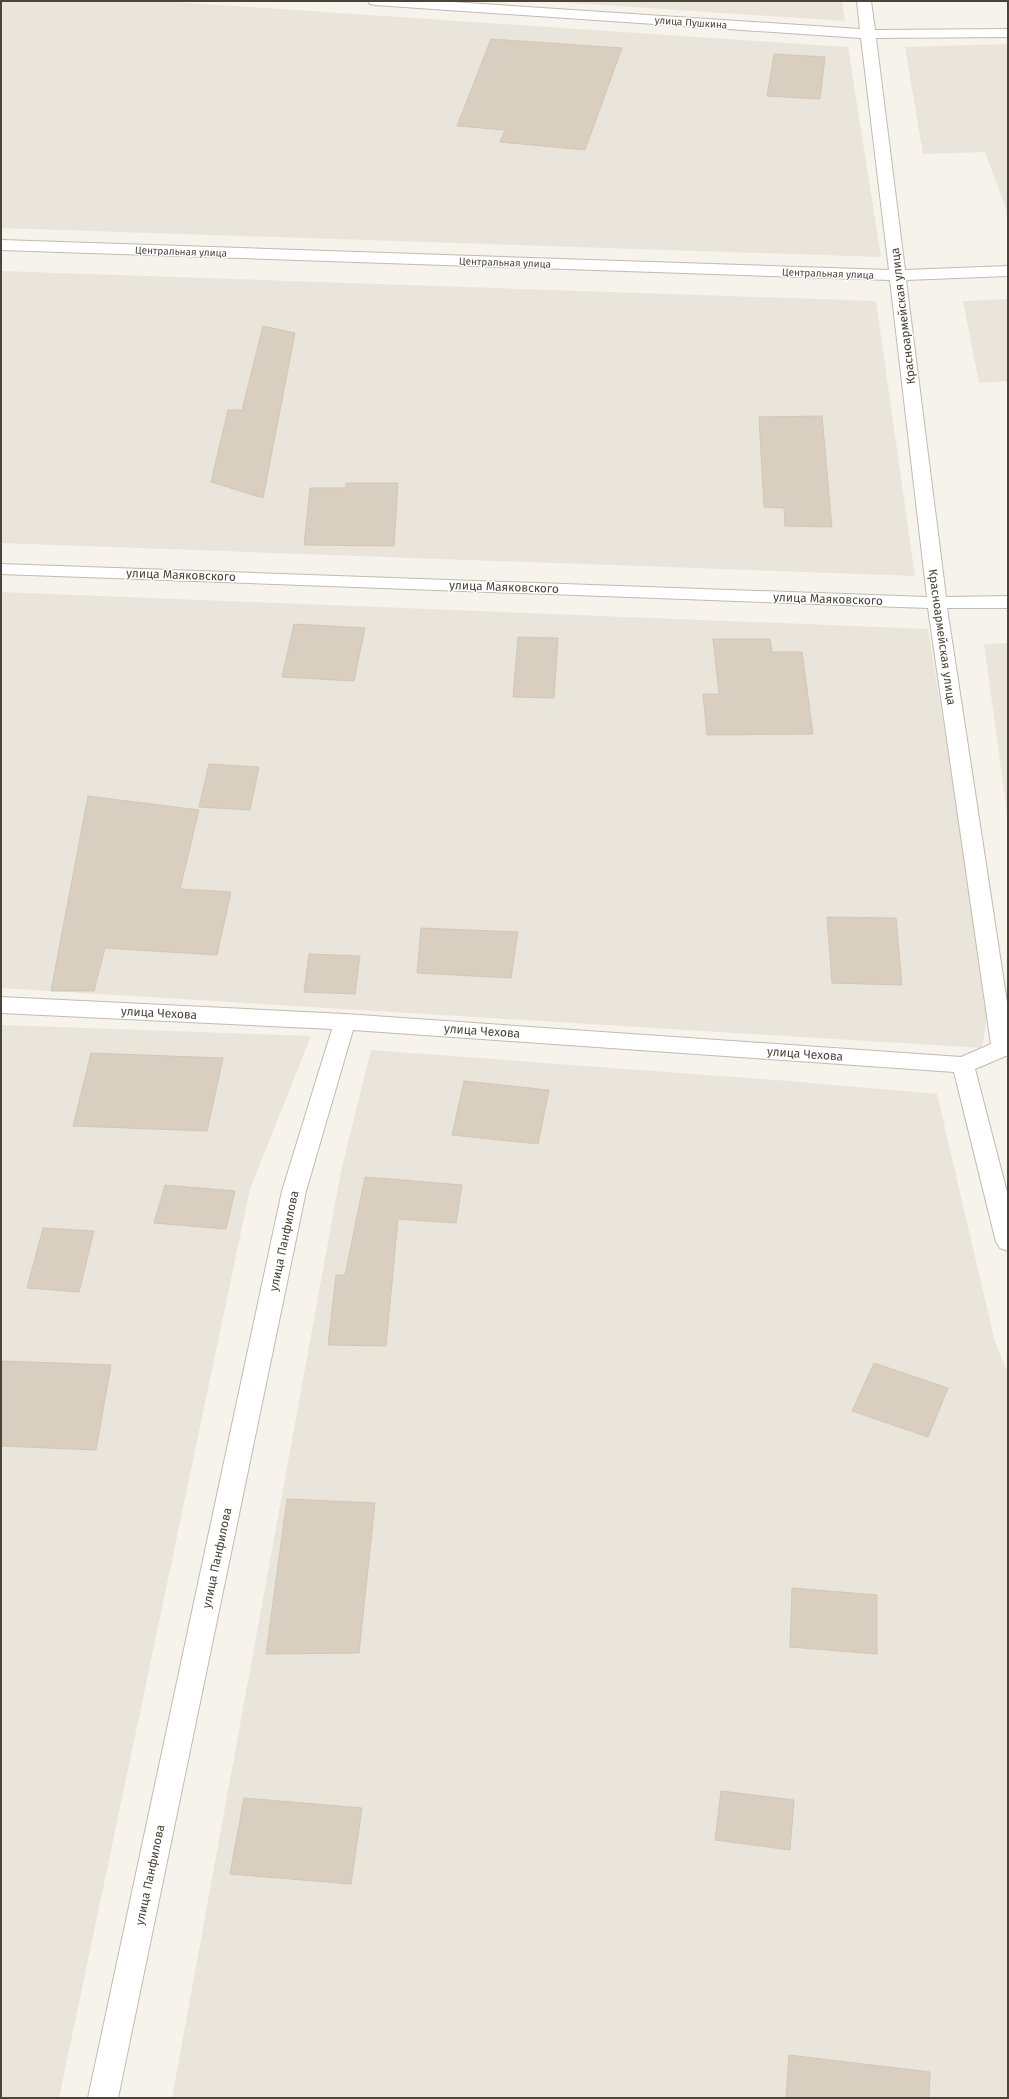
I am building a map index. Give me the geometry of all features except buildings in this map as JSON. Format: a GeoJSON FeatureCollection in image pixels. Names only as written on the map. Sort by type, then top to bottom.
{"type":"FeatureCollection","features":[{"type":"Feature","properties":{"kind":"street","name":"улица Пушкина"},"geometry":{"type":"LineString","coordinates":[[375,1],[869,34],[935,35],[1008,33]]}},
{"type":"Feature","properties":{"kind":"street","name":"Красноармейская улица"},"geometry":{"type":"LineString","coordinates":[[864,1],[937,603],[1003,1048],[963,1065]]}},
{"type":"Feature","properties":{"kind":"street","name":"Центральная улица"},"geometry":{"type":"LineString","coordinates":[[1,245],[898,275],[1008,271]]}},
{"type":"Feature","properties":{"kind":"street","name":"улица Маяковского"},"geometry":{"type":"LineString","coordinates":[[1,569],[937,603],[1008,602]]}},
{"type":"Feature","properties":{"kind":"street","name":"улица Чехова"},"geometry":{"type":"LineString","coordinates":[[1,1006],[345,1022],[963,1065]]}},
{"type":"Feature","properties":{"kind":"street","name":"улица Панфилова"},"geometry":{"type":"LineString","coordinates":[[103,2098],[294,1190],[345,1022]]}},
{"type":"Feature","properties":{"kind":"street"},"geometry":{"type":"LineString","coordinates":[[963,1065],[1008,1242]]}},
{"type":"Feature","properties":{"kind":"shaded area"},"geometry":{"type":"Polygon","coordinates":[[[1,1],[159,1],[848,47],[881,257],[1,228],[1,1]]]}},
{"type":"Feature","properties":{"kind":"shaded area"},"geometry":{"type":"Polygon","coordinates":[[[543,1],[842,1],[845,21],[543,1]]]}},
{"type":"Feature","properties":{"kind":"shaded area"},"geometry":{"type":"Polygon","coordinates":[[[1008,44],[1008,214],[985,152],[923,154],[905,47],[1008,44]]]}},
{"type":"Feature","properties":{"kind":"shaded area"},"geometry":{"type":"Polygon","coordinates":[[[1,271],[876,301],[915,576],[1,543],[1,271]]]}},
{"type":"Feature","properties":{"kind":"shaded area"},"geometry":{"type":"Polygon","coordinates":[[[1008,299],[1008,381],[979,383],[963,301],[1008,299]]]}},
{"type":"Feature","properties":{"kind":"shaded area"},"geometry":{"type":"Polygon","coordinates":[[[1,592],[928,629],[989,1005],[982,1048],[1,988],[1,592]]]}},
{"type":"Feature","properties":{"kind":"shaded area"},"geometry":{"type":"Polygon","coordinates":[[[1008,643],[1008,820],[984,644],[1008,643]]]}},
{"type":"Feature","properties":{"kind":"shaded area"},"geometry":{"type":"Polygon","coordinates":[[[1,1025],[311,1036],[250,1189],[59,2098],[1,2098],[1,1025]]]}},
{"type":"Feature","properties":{"kind":"shaded area"},"geometry":{"type":"Polygon","coordinates":[[[371,1050],[789,1081],[937,1094],[995,1342],[1008,1373],[1008,2098],[172,2098],[341,1171],[371,1050]]]}}]}
